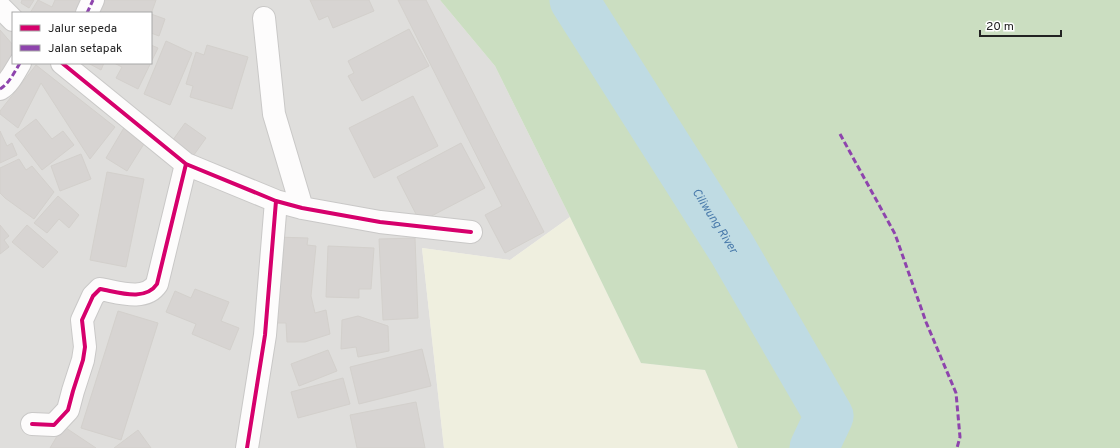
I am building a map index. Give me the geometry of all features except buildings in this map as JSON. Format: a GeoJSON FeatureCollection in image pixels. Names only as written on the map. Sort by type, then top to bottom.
{"type":"FeatureCollection","features":[{"type":"Feature","properties":{"kind":"street"},"geometry":{"type":"LineString","coordinates":[[87,12],[93,0]]}},
{"type":"Feature","properties":{"kind":"street"},"geometry":{"type":"LineString","coordinates":[[0,7],[12,19]]}},
{"type":"Feature","properties":{"kind":"street"},"geometry":{"type":"LineString","coordinates":[[264,18],[274,114],[302,208]]}},
{"type":"Feature","properties":{"kind":"street"},"geometry":{"type":"LineString","coordinates":[[0,89],[3,88],[10,79],[19,64]]}},
{"type":"Feature","properties":{"kind":"street"},"geometry":{"type":"LineString","coordinates":[[64,64],[186,164],[276,201],[302,208],[380,222],[471,232]]}},
{"type":"Feature","properties":{"kind":"street"},"geometry":{"type":"LineString","coordinates":[[32,424],[54,425],[68,410],[83,360],[85,347],[82,320],[92,296],[100,289],[139,295],[153,290],[157,284],[186,164]]}},
{"type":"Feature","properties":{"kind":"street"},"geometry":{"type":"LineString","coordinates":[[247,448],[265,335],[276,201]]}},
{"type":"Feature","properties":{"kind":"shaded area"},"geometry":{"type":"Polygon","coordinates":[[[0,0],[440,0],[495,66],[570,217],[510,260],[422,248],[444,448],[0,448],[0,0]]]}},
{"type":"Feature","properties":{"kind":"green space"},"geometry":{"type":"Polygon","coordinates":[[[440,0],[1120,0],[1120,448],[738,448],[705,370],[641,363],[495,66],[440,0]]]}},
{"type":"Feature","properties":{"kind":"green space"},"geometry":{"type":"Polygon","coordinates":[[[570,217],[641,363],[705,370],[738,448],[444,448],[422,248],[510,260],[570,217]]]}},
{"type":"Feature","properties":{"kind":"waterway","name":"Ciliwung River"},"geometry":{"type":"LineString","coordinates":[[574,0],[732,249],[829,416],[814,448]]}},
{"type":"Feature","properties":{"kind":"marked path"},"geometry":{"type":"LineString","coordinates":[[87,12],[93,0]]}},
{"type":"Feature","properties":{"kind":"marked path"},"geometry":{"type":"LineString","coordinates":[[0,89],[9,81],[19,64]]}},
{"type":"Feature","properties":{"kind":"marked path"},"geometry":{"type":"LineString","coordinates":[[840,134],[895,234],[926,322],[956,393],[960,437],[957,448]]}},
{"type":"Feature","properties":{"kind":"cycle path"},"geometry":{"type":"LineString","coordinates":[[63,64],[186,164],[276,201],[302,208],[380,222],[471,232]]}},
{"type":"Feature","properties":{"kind":"cycle path"},"geometry":{"type":"LineString","coordinates":[[32,424],[54,425],[68,410],[83,360],[85,347],[82,320],[93,296],[100,289],[131,294],[146,293],[152,290],[157,284],[186,164]]}},
{"type":"Feature","properties":{"kind":"cycle path"},"geometry":{"type":"LineString","coordinates":[[247,448],[265,335],[276,201]]}}]}
